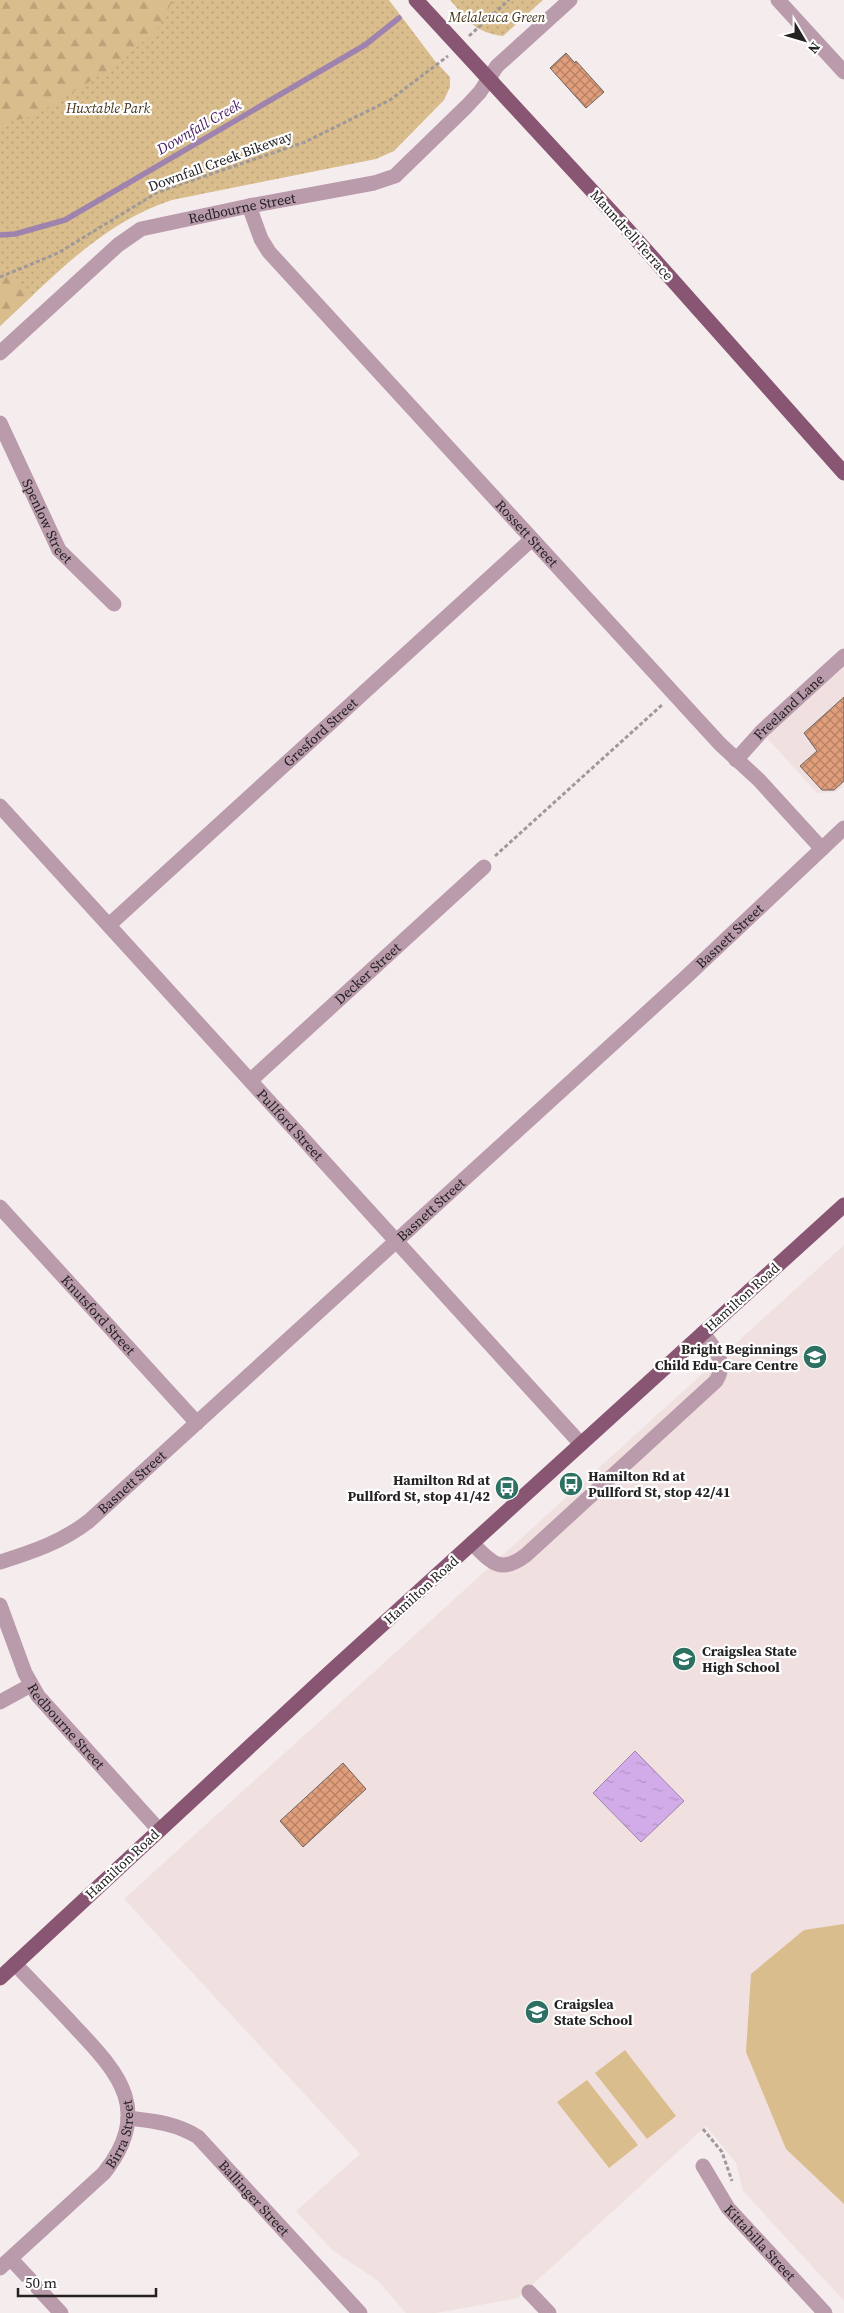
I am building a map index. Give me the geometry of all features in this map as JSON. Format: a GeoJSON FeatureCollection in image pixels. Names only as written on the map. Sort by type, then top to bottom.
{"type":"FeatureCollection","features":[{"type":"Feature","properties":{"kind":"main road","name":"Maundrell Terrace"},"geometry":{"type":"LineString","coordinates":[[416,0],[695,304],[844,473]]}},
{"type":"Feature","properties":{"kind":"main road","name":"Hamilton Road"},"geometry":{"type":"LineString","coordinates":[[0,1978],[472,1543],[844,1205]]}},
{"type":"Feature","properties":{"kind":"street","name":"Redbourne Street"},"geometry":{"type":"LineString","coordinates":[[0,354],[118,245],[141,228],[374,183],[395,176],[467,106],[497,66],[570,0]]}},
{"type":"Feature","properties":{"kind":"street"},"geometry":{"type":"LineString","coordinates":[[778,0],[844,72]]}},
{"type":"Feature","properties":{"kind":"street","name":"Rossett Street"},"geometry":{"type":"LineString","coordinates":[[249,206],[260,239],[269,252],[674,694],[736,760],[759,780],[822,849]]}},
{"type":"Feature","properties":{"kind":"street","name":"Spenlow Street"},"geometry":{"type":"LineString","coordinates":[[0,423],[59,550],[114,604]]}},
{"type":"Feature","properties":{"kind":"street","name":"Gresford Street"},"geometry":{"type":"LineString","coordinates":[[109,925],[532,539]]}},
{"type":"Feature","properties":{"kind":"street","name":"Freeland Lane"},"geometry":{"type":"LineString","coordinates":[[736,760],[762,731],[844,656]]}},
{"type":"Feature","properties":{"kind":"street","name":"Pullford Street"},"geometry":{"type":"LineString","coordinates":[[0,806],[581,1444]]}},
{"type":"Feature","properties":{"kind":"street","name":"Basnett Street"},"geometry":{"type":"LineString","coordinates":[[0,1562],[50,1546],[74,1532],[197,1423],[844,828]]}},
{"type":"Feature","properties":{"kind":"street","name":"Decker Street"},"geometry":{"type":"LineString","coordinates":[[251,1080],[484,867]]}},
{"type":"Feature","properties":{"kind":"street","name":"Knutsford Street"},"geometry":{"type":"LineString","coordinates":[[0,1207],[197,1423]]}},
{"type":"Feature","properties":{"kind":"street"},"geometry":{"type":"LineString","coordinates":[[472,1543],[490,1561],[504,1566],[519,1561],[534,1549],[716,1381],[720,1375],[721,1360],[703,1333]]}},
{"type":"Feature","properties":{"kind":"street","name":"Redbourne Street"},"geometry":{"type":"LineString","coordinates":[[0,1605],[20,1662],[31,1685],[52,1713],[159,1830]]}},
{"type":"Feature","properties":{"kind":"street"},"geometry":{"type":"LineString","coordinates":[[0,1702],[31,1685]]}},
{"type":"Feature","properties":{"kind":"street","name":"Birra Street"},"geometry":{"type":"LineString","coordinates":[[5,2264],[104,2173],[114,2161],[125,2138],[128,2118],[124,2093],[111,2066],[15,1964]]}},
{"type":"Feature","properties":{"kind":"street","name":"Ballinger Street"},"geometry":{"type":"LineString","coordinates":[[128,2118],[168,2123],[184,2128],[198,2136],[360,2313]]}},
{"type":"Feature","properties":{"kind":"street","name":"Kittabilla Street"},"geometry":{"type":"LineString","coordinates":[[702,2166],[728,2208],[825,2313]]}},
{"type":"Feature","properties":{"kind":"street"},"geometry":{"type":"LineString","coordinates":[[5,2264],[61,2313]]}},
{"type":"Feature","properties":{"kind":"street"},"geometry":{"type":"LineString","coordinates":[[529,2292],[549,2313]]}},
{"type":"Feature","properties":{"kind":"path"},"geometry":{"type":"LineString","coordinates":[[474,31],[509,0]]}},
{"type":"Feature","properties":{"kind":"path","name":"Downfall Creek Bikeway"},"geometry":{"type":"LineString","coordinates":[[0,277],[58,253],[158,192],[305,142],[390,100],[444,61]]}},
{"type":"Feature","properties":{"kind":"path"},"geometry":{"type":"LineString","coordinates":[[484,867],[674,694]]}},
{"type":"Feature","properties":{"kind":"path"},"geometry":{"type":"LineString","coordinates":[[703,2129],[722,2152],[733,2184]]}},
{"type":"Feature","properties":{"kind":"shaded area"},"geometry":{"type":"Polygon","coordinates":[[[844,667],[844,785],[836,792],[817,793],[766,737],[844,667]]]}},
{"type":"Feature","properties":{"kind":"shaded area","name":"Craigslea State School"},"geometry":{"type":"Polygon","coordinates":[[[844,1245],[844,2301],[743,2191],[736,2163],[706,2126],[518,2298],[436,2313],[406,2313],[377,2280],[332,2250],[296,2211],[360,2154],[124,1899],[844,1245]]]}},
{"type":"Feature","properties":{"kind":"green space","name":"Huxtable Park"},"geometry":{"type":"Polygon","coordinates":[[[0,0],[389,0],[435,61],[450,77],[450,87],[444,100],[394,151],[376,159],[172,200],[123,222],[80,253],[0,326],[0,0]]]}},
{"type":"Feature","properties":{"kind":"green space"},"geometry":{"type":"Polygon","coordinates":[[[0,0],[173,0],[156,31],[113,67],[34,116],[0,124],[0,0]]]}},
{"type":"Feature","properties":{"kind":"green space","name":"Melaleuca Green"},"geometry":{"type":"Polygon","coordinates":[[[450,0],[543,0],[503,36],[485,32],[478,28],[467,20],[450,0]]]}},
{"type":"Feature","properties":{"kind":"green space"},"geometry":{"type":"Polygon","coordinates":[[[0,271],[33,295],[0,326],[0,271]]]}},
{"type":"Feature","properties":{"kind":"green space"},"geometry":{"type":"Polygon","coordinates":[[[844,1924],[844,2204],[786,2149],[746,2052],[751,1974],[804,1930],[844,1924]]]}},
{"type":"Feature","properties":{"kind":"green space"},"geometry":{"type":"Polygon","coordinates":[[[625,2050],[676,2116],[647,2139],[595,2073],[625,2050]]]}},
{"type":"Feature","properties":{"kind":"green space"},"geometry":{"type":"Polygon","coordinates":[[[587,2080],[638,2145],[609,2168],[557,2102],[587,2080]]]}},
{"type":"Feature","properties":{"kind":"water"},"geometry":{"type":"Polygon","coordinates":[[[635,1751],[684,1801],[641,1842],[593,1793],[635,1751]]]}},
{"type":"Feature","properties":{"kind":"building"},"geometry":{"type":"Polygon","coordinates":[[[566,53],[575,63],[576,61],[604,92],[586,108],[550,68],[566,53]]]}},
{"type":"Feature","properties":{"kind":"building"},"geometry":{"type":"Polygon","coordinates":[[[844,697],[844,781],[834,790],[822,790],[800,766],[817,751],[804,733],[844,697]]]}},
{"type":"Feature","properties":{"kind":"building"},"geometry":{"type":"Polygon","coordinates":[[[343,1763],[366,1789],[303,1847],[280,1821],[343,1763]]]}},
{"type":"Feature","properties":{"kind":"waterway","name":"Downfall Creek"},"geometry":{"type":"LineString","coordinates":[[0,235],[15,234],[65,220],[365,45],[399,18]]}},
{"type":"Feature","properties":{"kind":"place","name":"Bright Beginnings Child Edu-Care Centre"},"geometry":{"type":"Point","coordinates":[815,1357]}},
{"type":"Feature","properties":{"kind":"place","name":"Hamilton Rd at Pullford St, stop 42/41"},"geometry":{"type":"Point","coordinates":[571,1484]}},
{"type":"Feature","properties":{"kind":"place","name":"Hamilton Rd at Pullford St, stop 41/42"},"geometry":{"type":"Point","coordinates":[507,1488]}},
{"type":"Feature","properties":{"kind":"place","name":"Craigslea State High School"},"geometry":{"type":"Point","coordinates":[684,1659]}},
{"type":"Feature","properties":{"kind":"place","name":"Craigslea State School"},"geometry":{"type":"Point","coordinates":[537,2012]}}]}
